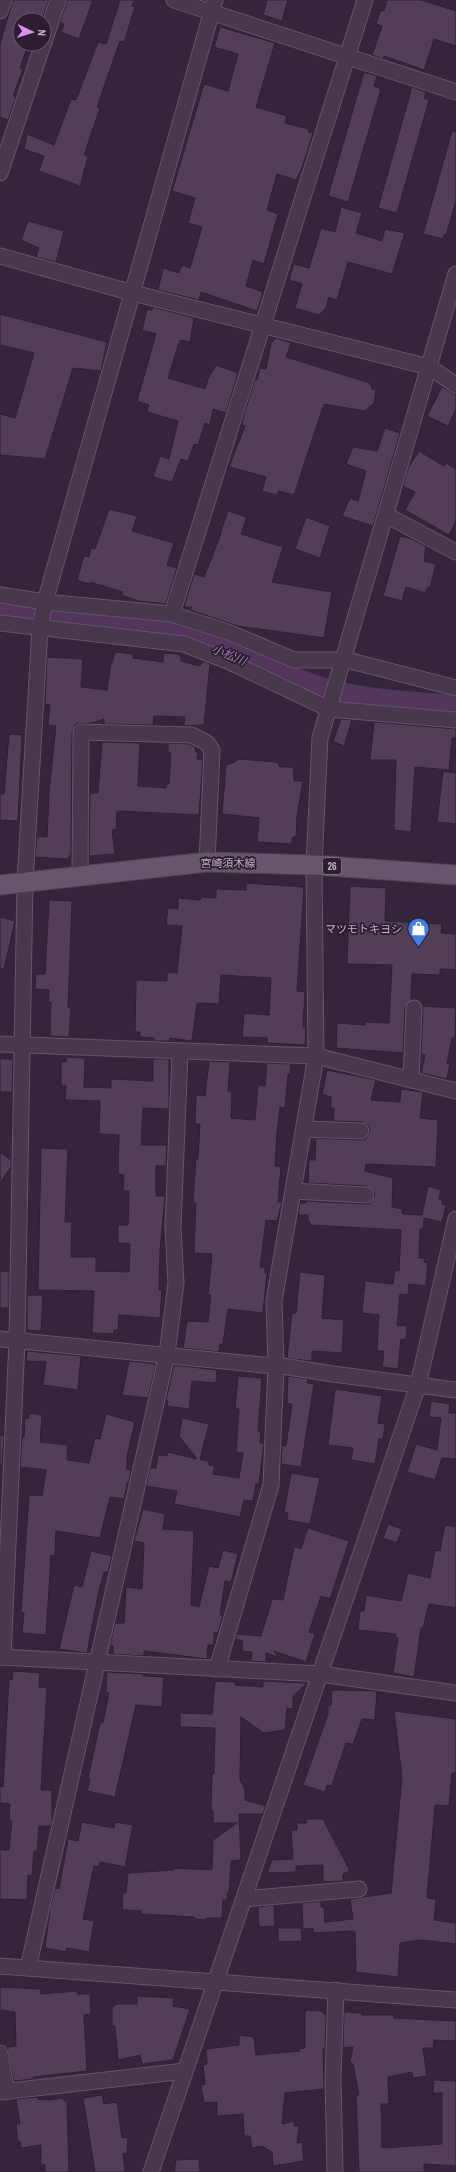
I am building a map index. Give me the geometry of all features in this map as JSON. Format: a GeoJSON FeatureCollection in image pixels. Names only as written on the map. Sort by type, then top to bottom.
{"type":"FeatureCollection","features":[{"type":"Feature","properties":{"kind":"main road","name":"宮崎須木線"},"geometry":{"type":"LineString","coordinates":[[0,885],[207,862],[314,865],[456,875]]}},
{"type":"Feature","properties":{"kind":"street"},"geometry":{"type":"LineString","coordinates":[[0,11],[4,0]]}},
{"type":"Feature","properties":{"kind":"street"},"geometry":{"type":"LineString","coordinates":[[52,18],[58,0]]}},
{"type":"Feature","properties":{"kind":"street"},"geometry":{"type":"LineString","coordinates":[[174,0],[213,6],[347,56],[456,92]]}},
{"type":"Feature","properties":{"kind":"street"},"geometry":{"type":"LineString","coordinates":[[172,614],[365,0]]}},
{"type":"Feature","properties":{"kind":"street"},"geometry":{"type":"LineString","coordinates":[[213,6],[45,602],[40,628],[25,882],[17,1340],[1,1657],[321,1674],[456,1693]]}},
{"type":"Feature","properties":{"kind":"street"},"geometry":{"type":"LineString","coordinates":[[0,173],[41,52]]}},
{"type":"Feature","properties":{"kind":"street"},"geometry":{"type":"LineString","coordinates":[[0,256],[132,293],[262,324],[429,367],[456,385]]}},
{"type":"Feature","properties":{"kind":"street"},"geometry":{"type":"LineString","coordinates":[[217,1669],[272,1485],[276,1364],[274,1301],[316,1056],[314,865],[320,738],[456,274]]}},
{"type":"Feature","properties":{"kind":"street"},"geometry":{"type":"LineString","coordinates":[[386,515],[456,552]]}},
{"type":"Feature","properties":{"kind":"street"},"geometry":{"type":"LineString","coordinates":[[0,595],[45,602],[172,614],[228,632],[294,660],[344,660],[456,688]]}},
{"type":"Feature","properties":{"kind":"street"},"geometry":{"type":"LineString","coordinates":[[0,623],[184,644],[230,662],[329,709],[456,720]]}},
{"type":"Feature","properties":{"kind":"street"},"geometry":{"type":"LineString","coordinates":[[80,876],[81,732],[192,735],[207,743],[212,750],[207,862]]}},
{"type":"Feature","properties":{"kind":"street"},"geometry":{"type":"LineString","coordinates":[[410,1080],[414,1008]]}},
{"type":"Feature","properties":{"kind":"street"},"geometry":{"type":"LineString","coordinates":[[0,1044],[316,1056],[456,1091]]}},
{"type":"Feature","properties":{"kind":"street"},"geometry":{"type":"LineString","coordinates":[[28,1968],[96,1662],[168,1354],[176,1283],[173,1227],[180,1052]]}},
{"type":"Feature","properties":{"kind":"street"},"geometry":{"type":"LineString","coordinates":[[304,1129],[361,1131]]}},
{"type":"Feature","properties":{"kind":"street"},"geometry":{"type":"LineString","coordinates":[[293,1191],[366,1195]]}},
{"type":"Feature","properties":{"kind":"street"},"geometry":{"type":"LineString","coordinates":[[151,2172],[418,1385],[456,1219]]}},
{"type":"Feature","properties":{"kind":"street"},"geometry":{"type":"LineString","coordinates":[[0,1339],[168,1354],[263,1365],[276,1364],[333,1374],[456,1390]]}},
{"type":"Feature","properties":{"kind":"street"},"geometry":{"type":"LineString","coordinates":[[244,1900],[359,1889]]}},
{"type":"Feature","properties":{"kind":"street"},"geometry":{"type":"LineString","coordinates":[[0,1966],[456,2000]]}},
{"type":"Feature","properties":{"kind":"street"},"geometry":{"type":"LineString","coordinates":[[335,2172],[333,2078],[336,1990]]}},
{"type":"Feature","properties":{"kind":"street"},"geometry":{"type":"LineString","coordinates":[[0,2053],[4,2092],[185,2072]]}},
{"type":"Feature","properties":{"kind":"building"},"geometry":{"type":"Polygon","coordinates":[[[13,0],[49,0],[45,12],[12,12],[12,52],[26,52],[20,68],[23,69],[13,96],[16,97],[8,120],[0,117],[0,44],[13,0]]]}},
{"type":"Feature","properties":{"kind":"building"},"geometry":{"type":"Polygon","coordinates":[[[67,0],[93,0],[79,39],[61,32],[64,24],[60,22],[67,0]]]}},
{"type":"Feature","properties":{"kind":"building"},"geometry":{"type":"Polygon","coordinates":[[[120,0],[134,0],[132,6],[135,7],[124,42],[120,41],[97,107],[100,108],[84,155],[88,157],[80,186],[39,171],[44,156],[24,149],[27,134],[54,145],[71,99],[76,100],[98,42],[106,44],[120,0]]]}},
{"type":"Feature","properties":{"kind":"building"},"geometry":{"type":"Polygon","coordinates":[[[267,0],[288,0],[282,21],[263,15],[267,0]]]}},
{"type":"Feature","properties":{"kind":"building"},"geometry":{"type":"Polygon","coordinates":[[[387,0],[421,0],[456,11],[456,46],[434,39],[424,70],[384,56],[383,59],[372,55],[382,26],[376,24],[381,10],[384,11],[387,0]]]}},
{"type":"Feature","properties":{"kind":"building"},"geometry":{"type":"Polygon","coordinates":[[[220,27],[275,43],[256,107],[287,116],[285,123],[309,129],[308,132],[313,133],[302,168],[296,180],[277,174],[267,210],[278,214],[264,264],[253,260],[246,286],[263,292],[257,311],[201,292],[199,300],[158,290],[163,268],[179,273],[182,265],[190,268],[202,227],[188,223],[195,198],[172,191],[204,84],[228,91],[238,54],[214,47],[220,27]]]}},
{"type":"Feature","properties":{"kind":"building"},"geometry":{"type":"Polygon","coordinates":[[[364,72],[377,76],[374,86],[381,89],[348,202],[328,196],[364,72]]]}},
{"type":"Feature","properties":{"kind":"building"},"geometry":{"type":"Polygon","coordinates":[[[412,87],[426,92],[424,98],[429,100],[397,213],[378,208],[412,87]]]}},
{"type":"Feature","properties":{"kind":"building"},"geometry":{"type":"Polygon","coordinates":[[[452,131],[456,132],[456,201],[446,235],[444,235],[443,239],[423,234],[452,131]]]}},
{"type":"Feature","properties":{"kind":"building"},"geometry":{"type":"Polygon","coordinates":[[[341,207],[362,213],[356,233],[382,241],[385,229],[405,233],[392,274],[348,262],[337,300],[329,297],[326,308],[319,315],[295,308],[302,284],[289,280],[294,264],[309,268],[321,228],[335,232],[341,207]]]}},
{"type":"Feature","properties":{"kind":"building"},"geometry":{"type":"Polygon","coordinates":[[[28,221],[64,231],[56,262],[36,257],[39,248],[21,240],[28,221]]]}},
{"type":"Feature","properties":{"kind":"building"},"geometry":{"type":"Polygon","coordinates":[[[153,307],[194,318],[190,342],[180,340],[168,378],[205,389],[208,379],[216,365],[238,373],[226,413],[213,409],[210,425],[205,423],[198,445],[194,444],[188,461],[181,459],[172,482],[153,477],[160,456],[169,459],[178,421],[147,412],[149,405],[137,401],[156,334],[142,330],[147,309],[152,310],[153,307]]]}},
{"type":"Feature","properties":{"kind":"building"},"geometry":{"type":"Polygon","coordinates":[[[0,314],[107,342],[101,371],[73,368],[45,459],[0,455],[0,414],[15,418],[34,353],[0,345],[0,314]]]}},
{"type":"Feature","properties":{"kind":"building"},"geometry":{"type":"Polygon","coordinates":[[[276,338],[291,343],[286,357],[370,383],[372,389],[376,390],[374,403],[365,411],[324,404],[294,495],[279,491],[276,495],[262,491],[266,477],[229,467],[245,426],[242,425],[243,418],[255,379],[257,380],[260,368],[266,369],[271,343],[276,338]]]}},
{"type":"Feature","properties":{"kind":"building"},"geometry":{"type":"Polygon","coordinates":[[[442,387],[456,394],[456,409],[448,426],[427,416],[442,387]]]}},
{"type":"Feature","properties":{"kind":"building"},"geometry":{"type":"Polygon","coordinates":[[[385,428],[400,433],[373,526],[342,516],[350,498],[358,501],[366,471],[346,464],[353,447],[377,451],[385,428]]]}},
{"type":"Feature","properties":{"kind":"building"},"geometry":{"type":"Polygon","coordinates":[[[419,451],[444,466],[446,463],[456,469],[456,521],[449,535],[405,510],[415,492],[403,486],[408,468],[419,451]]]}},
{"type":"Feature","properties":{"kind":"building"},"geometry":{"type":"Polygon","coordinates":[[[109,509],[137,516],[132,531],[174,543],[167,565],[177,568],[166,604],[139,601],[121,595],[123,592],[90,582],[89,584],[77,580],[84,556],[89,557],[91,548],[95,549],[109,509]]]}},
{"type":"Feature","properties":{"kind":"building"},"geometry":{"type":"Polygon","coordinates":[[[228,511],[247,517],[241,534],[283,547],[272,582],[332,592],[324,638],[238,626],[190,610],[192,607],[184,607],[194,574],[204,577],[221,534],[228,511]]]}},
{"type":"Feature","properties":{"kind":"building"},"geometry":{"type":"Polygon","coordinates":[[[306,517],[330,526],[320,558],[295,549],[306,517]]]}},
{"type":"Feature","properties":{"kind":"building"},"geometry":{"type":"Polygon","coordinates":[[[400,536],[412,539],[426,546],[424,561],[436,564],[430,587],[428,587],[425,593],[406,587],[402,601],[383,596],[400,536]]]}},
{"type":"Feature","properties":{"kind":"building"},"geometry":{"type":"Polygon","coordinates":[[[115,652],[133,654],[133,658],[163,662],[164,653],[177,654],[181,656],[181,661],[200,666],[204,661],[210,664],[204,725],[184,726],[185,717],[154,716],[153,725],[104,724],[104,719],[92,723],[76,724],[72,732],[71,854],[67,859],[35,857],[37,836],[47,837],[49,792],[56,726],[48,725],[50,705],[45,704],[47,657],[83,659],[81,687],[107,690],[111,662],[112,663],[115,652]]]}},
{"type":"Feature","properties":{"kind":"building"},"geometry":{"type":"Polygon","coordinates":[[[341,719],[352,720],[344,746],[333,741],[341,719]]]}},
{"type":"Feature","properties":{"kind":"building"},"geometry":{"type":"Polygon","coordinates":[[[374,722],[456,729],[456,738],[452,738],[449,770],[415,767],[411,832],[394,830],[396,760],[370,760],[374,722]]]}},
{"type":"Feature","properties":{"kind":"building"},"geometry":{"type":"Polygon","coordinates":[[[9,734],[22,735],[18,821],[0,820],[0,794],[4,794],[9,734]]]}},
{"type":"Feature","properties":{"kind":"building"},"geometry":{"type":"Polygon","coordinates":[[[102,742],[140,743],[138,786],[166,788],[167,784],[169,784],[171,753],[168,753],[168,743],[190,744],[195,747],[196,752],[198,752],[197,759],[203,759],[199,815],[117,811],[116,830],[112,830],[115,854],[89,856],[90,793],[98,793],[102,742]]]}},
{"type":"Feature","properties":{"kind":"building"},"geometry":{"type":"Polygon","coordinates":[[[238,759],[277,762],[280,767],[293,767],[294,781],[303,781],[297,816],[296,837],[293,837],[291,844],[257,842],[259,818],[222,814],[226,765],[235,762],[238,759]]]}},
{"type":"Feature","properties":{"kind":"building"},"geometry":{"type":"Polygon","coordinates":[[[443,771],[456,773],[456,824],[437,822],[443,771]]]}},
{"type":"Feature","properties":{"kind":"building"},"geometry":{"type":"Polygon","coordinates":[[[246,883],[304,887],[297,991],[305,992],[303,1027],[306,1027],[305,1045],[267,1043],[267,1038],[242,1037],[244,1013],[269,1015],[271,978],[221,975],[219,1004],[197,1003],[192,1041],[170,1038],[170,1041],[154,1041],[154,1038],[140,1037],[140,1032],[135,1032],[136,980],[167,981],[167,972],[177,973],[182,926],[166,925],[168,908],[178,909],[178,898],[200,900],[201,897],[216,898],[216,889],[246,890],[246,883]]]}},
{"type":"Feature","properties":{"kind":"building"},"geometry":{"type":"Polygon","coordinates":[[[350,886],[386,888],[385,921],[442,924],[441,933],[456,934],[456,970],[440,969],[440,975],[412,974],[411,1000],[405,1008],[403,1053],[336,1048],[337,1023],[365,1025],[365,1022],[389,1023],[392,965],[347,964],[350,886]]]}},
{"type":"Feature","properties":{"kind":"building"},"geometry":{"type":"Polygon","coordinates":[[[49,900],[72,901],[68,1008],[71,1008],[69,1037],[50,1036],[51,1002],[48,1002],[49,990],[35,989],[36,974],[45,974],[49,900]]]}},
{"type":"Feature","properties":{"kind":"building"},"geometry":{"type":"Polygon","coordinates":[[[0,917],[15,921],[4,969],[0,969],[0,917]]]}},
{"type":"Feature","properties":{"kind":"building"},"geometry":{"type":"Polygon","coordinates":[[[423,1006],[456,1008],[455,1038],[452,1038],[447,1064],[450,1064],[447,1079],[421,1073],[425,1055],[421,1054],[423,1006]]]}},
{"type":"Feature","properties":{"kind":"building"},"geometry":{"type":"Polygon","coordinates":[[[66,1057],[85,1058],[84,1087],[111,1088],[111,1079],[153,1081],[153,1059],[169,1059],[169,1109],[143,1108],[141,1145],[167,1145],[166,1166],[156,1166],[156,1196],[165,1196],[160,1251],[159,1290],[162,1290],[160,1318],[119,1315],[118,1330],[114,1330],[114,1334],[92,1333],[94,1291],[38,1290],[41,1148],[68,1149],[65,1222],[72,1222],[71,1257],[96,1257],[96,1271],[129,1272],[130,1244],[118,1243],[118,1225],[128,1225],[129,1191],[123,1191],[124,1175],[118,1174],[119,1135],[99,1134],[100,1101],[65,1100],[66,1086],[61,1085],[61,1062],[66,1062],[66,1057]]]}},
{"type":"Feature","properties":{"kind":"building"},"geometry":{"type":"Polygon","coordinates":[[[0,1059],[13,1059],[12,1092],[0,1092],[0,1059]]]}},
{"type":"Feature","properties":{"kind":"building"},"geometry":{"type":"Polygon","coordinates":[[[209,1061],[230,1062],[228,1091],[231,1091],[232,1097],[231,1118],[255,1120],[258,1085],[265,1086],[267,1063],[291,1064],[290,1074],[288,1074],[285,1108],[280,1107],[277,1133],[275,1166],[281,1166],[278,1202],[282,1202],[277,1221],[266,1220],[260,1267],[265,1267],[265,1273],[267,1273],[263,1313],[228,1309],[223,1344],[220,1344],[219,1352],[183,1348],[187,1321],[208,1322],[211,1295],[208,1295],[212,1254],[194,1253],[196,1203],[193,1203],[200,1124],[195,1124],[196,1095],[205,1096],[209,1061]]]}},
{"type":"Feature","properties":{"kind":"building"},"geometry":{"type":"Polygon","coordinates":[[[327,1070],[376,1080],[371,1100],[400,1102],[401,1089],[423,1092],[420,1118],[438,1120],[436,1167],[366,1164],[365,1171],[393,1178],[392,1207],[402,1209],[402,1214],[422,1215],[428,1186],[441,1190],[439,1199],[443,1200],[442,1204],[446,1205],[442,1222],[424,1218],[423,1229],[420,1229],[419,1258],[425,1258],[424,1262],[428,1263],[426,1286],[409,1284],[408,1295],[400,1294],[397,1325],[407,1326],[406,1340],[401,1339],[398,1369],[382,1367],[384,1351],[377,1351],[379,1315],[362,1313],[365,1281],[393,1284],[395,1270],[399,1271],[401,1230],[310,1225],[310,1222],[308,1222],[308,1215],[298,1215],[300,1203],[306,1203],[306,1201],[366,1204],[370,1203],[375,1196],[374,1191],[366,1186],[308,1183],[309,1160],[315,1160],[316,1138],[361,1140],[366,1139],[370,1132],[369,1126],[362,1122],[333,1121],[334,1108],[331,1108],[331,1097],[322,1094],[327,1070]]]}},
{"type":"Feature","properties":{"kind":"building"},"geometry":{"type":"Polygon","coordinates":[[[0,1152],[11,1160],[11,1167],[0,1183],[0,1152]]]}},
{"type":"Feature","properties":{"kind":"building"},"geometry":{"type":"Polygon","coordinates":[[[0,1271],[9,1272],[9,1308],[0,1308],[0,1271]]]}},
{"type":"Feature","properties":{"kind":"building"},"geometry":{"type":"Polygon","coordinates":[[[300,1272],[325,1275],[322,1318],[344,1320],[342,1353],[312,1351],[312,1360],[310,1361],[287,1358],[292,1313],[296,1313],[300,1272]]]}},
{"type":"Feature","properties":{"kind":"building"},"geometry":{"type":"Polygon","coordinates":[[[27,1295],[43,1295],[41,1331],[27,1330],[27,1295]]]}},
{"type":"Feature","properties":{"kind":"building"},"geometry":{"type":"Polygon","coordinates":[[[27,1351],[81,1356],[78,1390],[43,1385],[46,1362],[26,1361],[27,1351]]]}},
{"type":"Feature","properties":{"kind":"building"},"geometry":{"type":"Polygon","coordinates":[[[129,1361],[156,1364],[148,1398],[122,1395],[129,1361]]]}},
{"type":"Feature","properties":{"kind":"building"},"geometry":{"type":"Polygon","coordinates":[[[174,1365],[217,1370],[216,1383],[192,1381],[189,1409],[167,1406],[168,1401],[166,1400],[174,1365]]]}},
{"type":"Feature","properties":{"kind":"building"},"geometry":{"type":"Polygon","coordinates":[[[238,1376],[262,1378],[258,1431],[261,1431],[260,1443],[264,1443],[259,1484],[256,1484],[253,1501],[244,1500],[240,1517],[174,1504],[177,1491],[146,1486],[150,1468],[156,1468],[158,1455],[167,1456],[168,1452],[197,1459],[179,1436],[182,1418],[209,1424],[200,1459],[208,1461],[209,1465],[215,1466],[213,1474],[239,1478],[243,1453],[236,1452],[239,1409],[235,1409],[238,1376]]]}},
{"type":"Feature","properties":{"kind":"building"},"geometry":{"type":"Polygon","coordinates":[[[288,1376],[308,1379],[307,1383],[314,1384],[301,1467],[281,1464],[282,1445],[286,1446],[292,1404],[287,1403],[288,1376]]]}},
{"type":"Feature","properties":{"kind":"building"},"geometry":{"type":"Polygon","coordinates":[[[335,1389],[382,1396],[378,1423],[385,1424],[383,1439],[379,1439],[375,1464],[351,1460],[353,1448],[328,1445],[335,1389]]]}},
{"type":"Feature","properties":{"kind":"building"},"geometry":{"type":"Polygon","coordinates":[[[431,1401],[450,1404],[449,1413],[456,1413],[456,1459],[442,1458],[435,1480],[407,1472],[416,1444],[437,1450],[441,1418],[429,1417],[431,1401]]]}},
{"type":"Feature","properties":{"kind":"building"},"geometry":{"type":"Polygon","coordinates":[[[29,1413],[42,1415],[40,1442],[68,1445],[67,1460],[89,1463],[95,1438],[100,1439],[106,1414],[135,1422],[127,1456],[127,1469],[131,1470],[129,1483],[127,1483],[124,1499],[110,1497],[100,1538],[56,1531],[55,1556],[51,1555],[46,1635],[22,1633],[24,1613],[21,1613],[29,1495],[42,1496],[46,1470],[20,1467],[25,1418],[29,1418],[29,1413]]]}},
{"type":"Feature","properties":{"kind":"building"},"geometry":{"type":"Polygon","coordinates":[[[0,1435],[4,1436],[2,1465],[0,1465],[0,1435]]]}},
{"type":"Feature","properties":{"kind":"building"},"geometry":{"type":"Polygon","coordinates":[[[291,1473],[320,1478],[310,1524],[287,1520],[288,1513],[284,1512],[291,1473]]]}},
{"type":"Feature","properties":{"kind":"building"},"geometry":{"type":"Polygon","coordinates":[[[143,1509],[165,1514],[163,1529],[194,1531],[191,1605],[199,1607],[209,1566],[218,1568],[223,1550],[238,1554],[231,1582],[225,1581],[220,1615],[223,1615],[218,1633],[214,1632],[214,1645],[208,1645],[207,1659],[144,1651],[144,1656],[113,1654],[113,1646],[110,1645],[115,1623],[124,1623],[126,1587],[142,1589],[144,1543],[134,1541],[143,1509]]]}},
{"type":"Feature","properties":{"kind":"building"},"geometry":{"type":"Polygon","coordinates":[[[388,1524],[402,1529],[397,1543],[383,1538],[388,1524]]]}},
{"type":"Feature","properties":{"kind":"building"},"geometry":{"type":"Polygon","coordinates":[[[445,1525],[456,1527],[456,1608],[429,1604],[423,1628],[421,1628],[414,1677],[393,1673],[398,1638],[395,1638],[396,1634],[358,1630],[360,1611],[364,1611],[366,1595],[401,1601],[408,1573],[430,1578],[435,1550],[440,1551],[445,1525]]]}},
{"type":"Feature","properties":{"kind":"building"},"geometry":{"type":"Polygon","coordinates":[[[308,1528],[349,1541],[330,1599],[321,1596],[309,1632],[315,1634],[306,1662],[274,1651],[278,1657],[266,1653],[266,1662],[251,1661],[252,1652],[242,1651],[243,1641],[235,1639],[237,1634],[261,1636],[272,1599],[283,1600],[294,1547],[301,1549],[308,1528]]]}},
{"type":"Feature","properties":{"kind":"building"},"geometry":{"type":"Polygon","coordinates":[[[91,1551],[112,1556],[108,1572],[104,1572],[98,1595],[87,1653],[59,1649],[74,1585],[82,1587],[91,1551]]]}},
{"type":"Feature","properties":{"kind":"building"},"geometry":{"type":"Polygon","coordinates":[[[13,1671],[40,1673],[39,1687],[47,1688],[41,1790],[52,1790],[52,1823],[51,1826],[39,1826],[37,1851],[34,1851],[32,1876],[28,1875],[27,1900],[0,1899],[0,1850],[9,1850],[12,1821],[9,1821],[10,1804],[0,1803],[0,1786],[3,1787],[9,1679],[12,1680],[13,1671]]]}},
{"type":"Feature","properties":{"kind":"building"},"geometry":{"type":"Polygon","coordinates":[[[107,1672],[164,1677],[162,1707],[136,1705],[115,1797],[87,1791],[90,1779],[88,1778],[100,1723],[103,1722],[109,1693],[106,1693],[107,1672]]]}},
{"type":"Feature","properties":{"kind":"building"},"geometry":{"type":"Polygon","coordinates":[[[215,1681],[235,1682],[235,1685],[263,1687],[263,1681],[307,1683],[293,1696],[293,1709],[287,1708],[285,1730],[264,1733],[241,1717],[240,1780],[245,1789],[245,1800],[266,1806],[263,1814],[239,1814],[241,1860],[231,1861],[229,1893],[227,1893],[227,1900],[223,1900],[222,1918],[207,1918],[205,1920],[195,1919],[194,1917],[141,1914],[141,1911],[122,1910],[123,1893],[126,1893],[128,1873],[174,1870],[174,1868],[212,1870],[213,1840],[237,1823],[213,1823],[213,1811],[211,1810],[212,1773],[214,1774],[215,1728],[180,1727],[180,1713],[212,1714],[215,1681]]]}},
{"type":"Feature","properties":{"kind":"building"},"geometry":{"type":"Polygon","coordinates":[[[332,1690],[377,1691],[375,1720],[362,1719],[353,1744],[346,1743],[333,1782],[331,1786],[327,1785],[325,1792],[303,1785],[328,1714],[328,1705],[331,1706],[332,1690]]]}},
{"type":"Feature","properties":{"kind":"building"},"geometry":{"type":"Polygon","coordinates":[[[394,1711],[456,1719],[456,1773],[452,1773],[449,1806],[435,1805],[427,1898],[436,1899],[434,1920],[456,1923],[456,1944],[420,1940],[400,1943],[398,1977],[356,1972],[355,1931],[313,1933],[313,1928],[303,1929],[302,1903],[321,1901],[321,1907],[324,1907],[325,1922],[353,1919],[350,1899],[391,1893],[402,1777],[394,1711]]]}},
{"type":"Feature","properties":{"kind":"building"},"geometry":{"type":"Polygon","coordinates":[[[306,1819],[323,1819],[350,1871],[343,1874],[343,1881],[323,1882],[323,1865],[296,1866],[296,1872],[267,1873],[272,1860],[293,1859],[291,1830],[297,1830],[297,1823],[306,1823],[306,1819]]]}},
{"type":"Feature","properties":{"kind":"building"},"geometry":{"type":"Polygon","coordinates":[[[82,1822],[114,1828],[115,1822],[133,1825],[125,1867],[100,1862],[99,1867],[94,1866],[83,1919],[94,1921],[89,1952],[67,1948],[66,1952],[45,1948],[50,1909],[55,1888],[59,1889],[68,1839],[78,1841],[82,1822]]]}},
{"type":"Feature","properties":{"kind":"building"},"geometry":{"type":"Polygon","coordinates":[[[274,1905],[275,1926],[259,1927],[258,1907],[274,1905]]]}},
{"type":"Feature","properties":{"kind":"building"},"geometry":{"type":"Polygon","coordinates":[[[278,1928],[301,1928],[302,1941],[278,1942],[278,1928]]]}},
{"type":"Feature","properties":{"kind":"building"},"geometry":{"type":"Polygon","coordinates":[[[0,1987],[41,1989],[40,1994],[78,1991],[77,1994],[90,1994],[91,2014],[84,2015],[87,2071],[33,2077],[34,2079],[14,2081],[7,2047],[16,2046],[15,2012],[0,2010],[0,1987]]]}},
{"type":"Feature","properties":{"kind":"building"},"geometry":{"type":"Polygon","coordinates":[[[137,1996],[174,1998],[173,2006],[190,2009],[173,2060],[142,2064],[140,2055],[118,2060],[115,2026],[112,2026],[112,2008],[116,2004],[137,2004],[137,1996]]]}},
{"type":"Feature","properties":{"kind":"building"},"geometry":{"type":"Polygon","coordinates":[[[305,2010],[322,2011],[326,2016],[325,2049],[323,2049],[324,2089],[285,2093],[282,2124],[294,2121],[294,2126],[299,2126],[297,2143],[302,2142],[304,2161],[273,2166],[272,2152],[262,2146],[252,2148],[250,2136],[244,2136],[243,2114],[217,2116],[217,2102],[204,2103],[201,2085],[205,2084],[203,2065],[207,2064],[206,2049],[239,2045],[239,2035],[254,2037],[256,2055],[300,2051],[299,2049],[305,2048],[305,2010]]]}},
{"type":"Feature","properties":{"kind":"building"},"geometry":{"type":"Polygon","coordinates":[[[344,2012],[362,2013],[362,2015],[394,2015],[394,2018],[456,2021],[456,2041],[434,2040],[433,2048],[423,2048],[427,2076],[413,2078],[412,2072],[388,2077],[389,2104],[381,2104],[382,2148],[442,2144],[442,2093],[433,2093],[434,2080],[456,2081],[456,2166],[424,2164],[424,2172],[359,2172],[356,2095],[359,2095],[353,2064],[350,2062],[353,2047],[343,2048],[344,2012]]]}},
{"type":"Feature","properties":{"kind":"building"},"geometry":{"type":"Polygon","coordinates":[[[102,2095],[104,2104],[117,2102],[122,2138],[128,2137],[127,2154],[123,2153],[125,2172],[95,2172],[83,2098],[102,2095]]]}},
{"type":"Feature","properties":{"kind":"building"},"geometry":{"type":"Polygon","coordinates":[[[38,2097],[38,2099],[49,2100],[63,2098],[64,2101],[67,2100],[69,2172],[45,2172],[45,2165],[41,2165],[41,2145],[21,2148],[20,2141],[18,2142],[16,2124],[20,2124],[16,2099],[38,2097]]]}},
{"type":"Feature","properties":{"kind":"building"},"geometry":{"type":"Polygon","coordinates":[[[199,2159],[200,2172],[174,2172],[176,2160],[199,2159]]]}},
{"type":"Feature","properties":{"kind":"waterway","name":"小松川"},"geometry":{"type":"LineString","coordinates":[[0,610],[94,620],[141,627],[202,642],[280,676],[329,693],[365,701],[456,709]]}},
{"type":"Feature","properties":{"kind":"place","name":"マツモトキヨシ"},"geometry":{"type":"Point","coordinates":[418,948]}}]}
